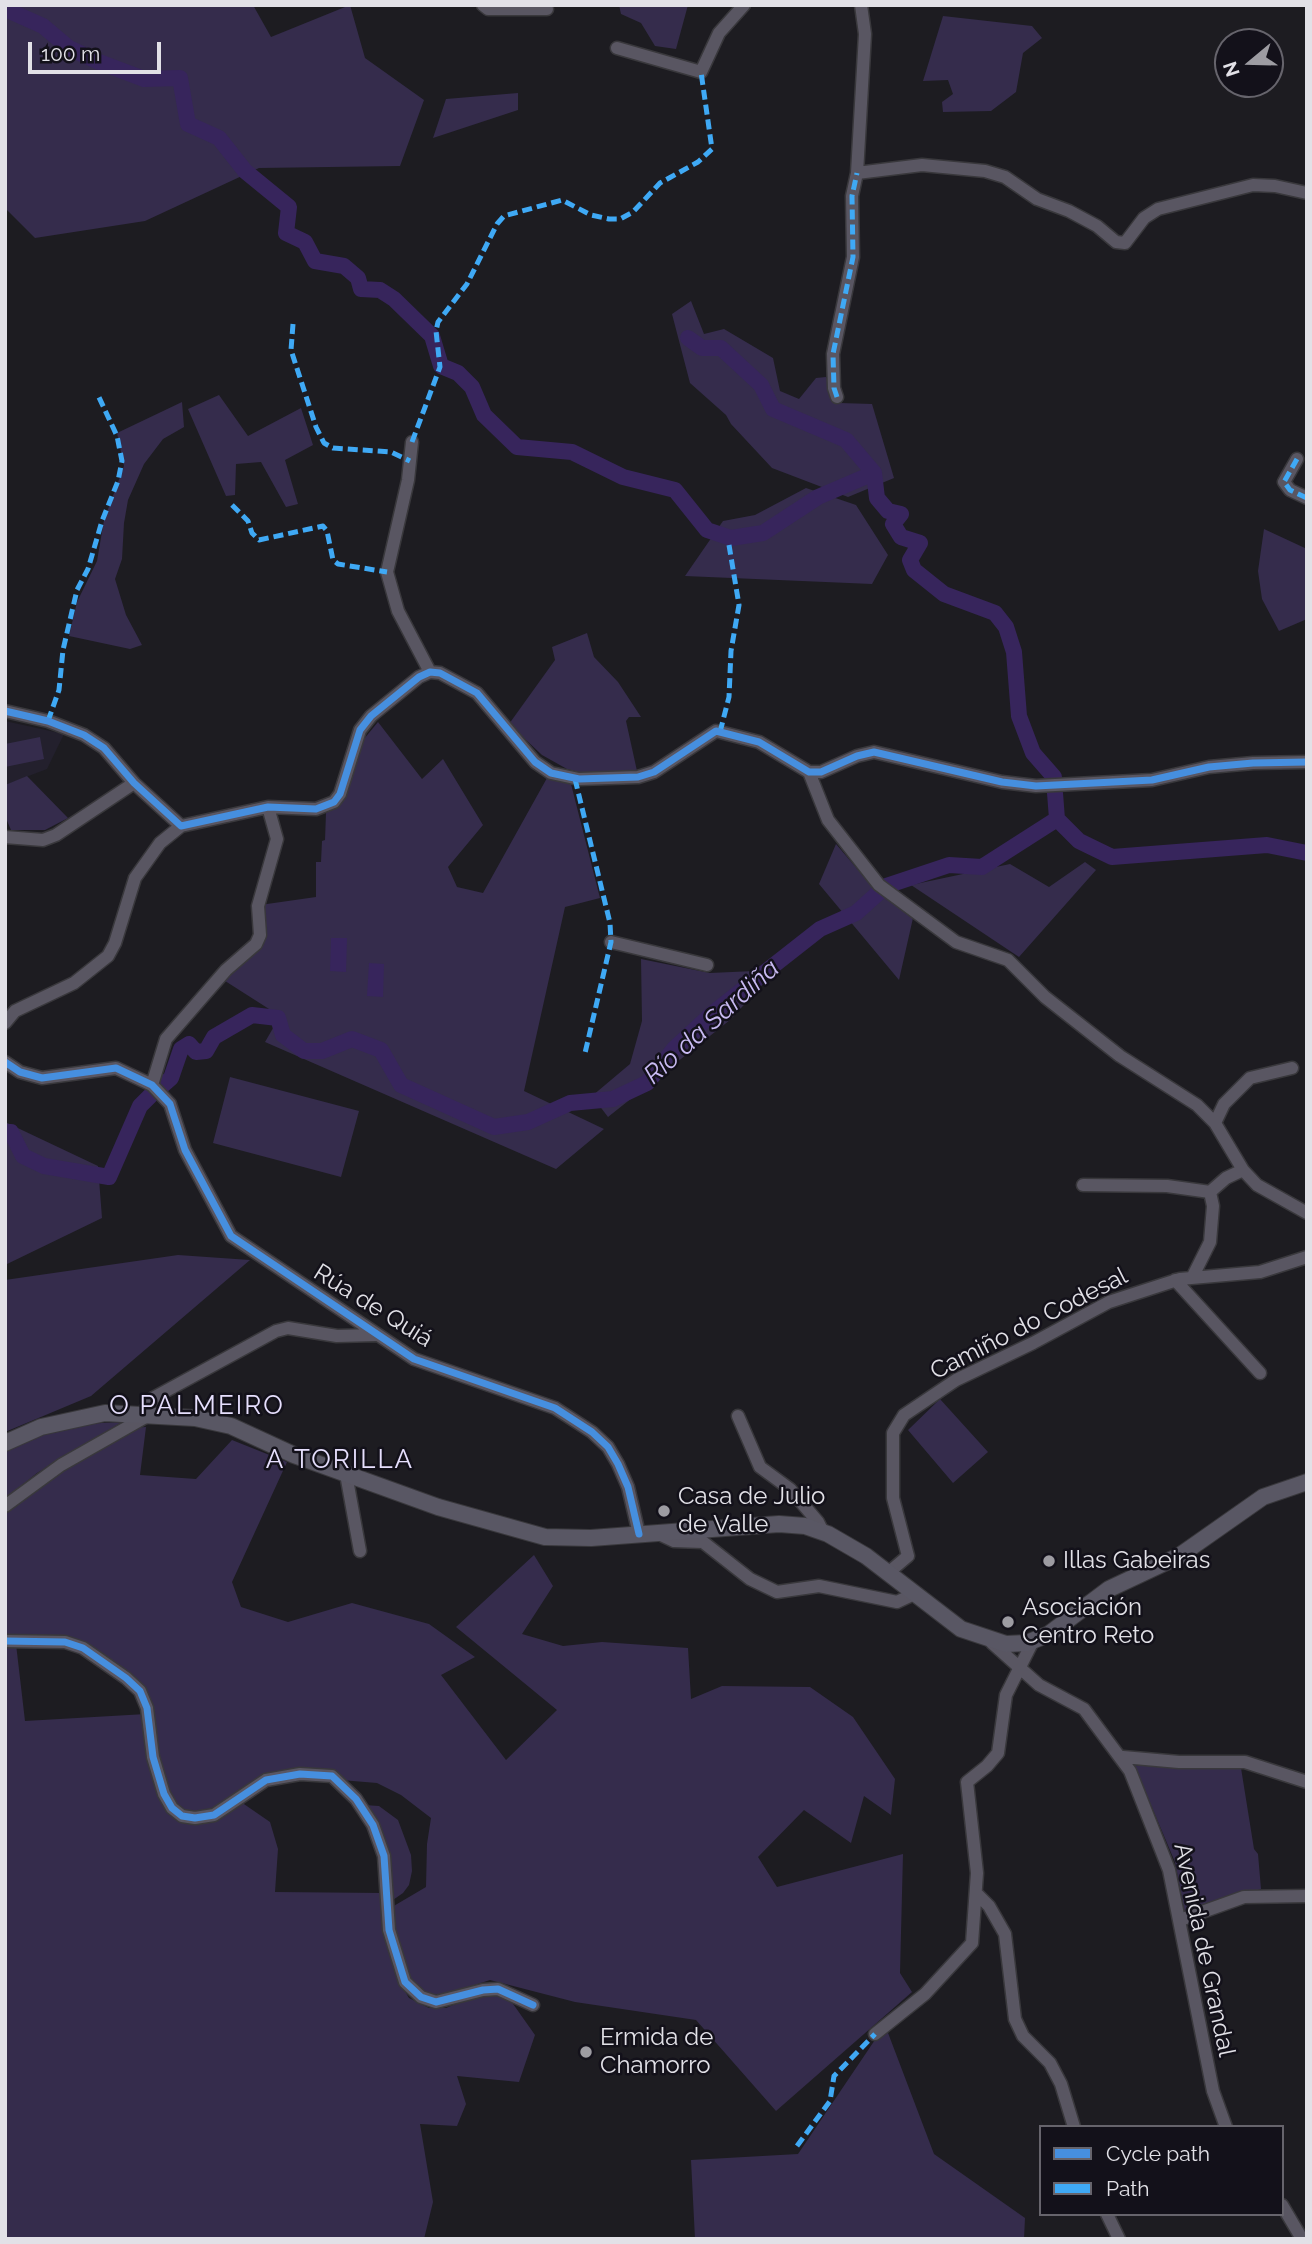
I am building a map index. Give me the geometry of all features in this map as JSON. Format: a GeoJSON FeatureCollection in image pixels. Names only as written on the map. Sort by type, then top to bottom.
{"type":"FeatureCollection","features":[{"type":"Feature","properties":{"kind":"main road"},"geometry":{"type":"LineString","coordinates":[[5,1443],[41,1427],[83,1416],[146,1414],[220,1423],[294,1455],[438,1507],[545,1537],[639,1534],[779,1524],[805,1526],[823,1532],[866,1556],[961,1629],[989,1641],[1022,1643],[1049,1634],[1109,1589],[1179,1556],[1263,1497],[1307,1482]]}},
{"type":"Feature","properties":{"kind":"street"},"geometry":{"type":"LineString","coordinates":[[483,5],[488,9],[547,9]]}},
{"type":"Feature","properties":{"kind":"street"},"geometry":{"type":"LineString","coordinates":[[617,48],[701,72],[719,33],[744,5]]}},
{"type":"Feature","properties":{"kind":"street"},"geometry":{"type":"LineString","coordinates":[[837,397],[834,388],[833,354],[853,257],[852,196],[857,173],[864,34],[861,5]]}},
{"type":"Feature","properties":{"kind":"street"},"geometry":{"type":"LineString","coordinates":[[857,173],[922,165],[985,171],[1005,177],[1037,199],[1069,211],[1097,226],[1116,242],[1125,243],[1144,218],[1158,209],[1253,185],[1283,187],[1307,193]]}},
{"type":"Feature","properties":{"kind":"street"},"geometry":{"type":"LineString","coordinates":[[412,442],[408,480],[387,572],[398,611],[430,672]]}},
{"type":"Feature","properties":{"kind":"street"},"geometry":{"type":"LineString","coordinates":[[1297,459],[1284,482],[1290,490],[1307,498]]}},
{"type":"Feature","properties":{"kind":"street"},"geometry":{"type":"LineString","coordinates":[[5,1023],[15,1011],[74,983],[108,956],[115,943],[135,878],[160,844],[180,825],[268,807],[316,809],[334,802],[340,794],[360,730],[371,716],[419,677],[430,672],[440,673],[477,693],[535,762],[551,773],[568,777],[638,777],[672,762],[716,732],[759,742],[809,772],[821,772],[857,756],[874,752],[1002,782],[1036,786],[1152,780],[1209,767],[1307,762]]}},
{"type":"Feature","properties":{"kind":"street"},"geometry":{"type":"LineString","coordinates":[[5,711],[46,720],[84,735],[120,763],[134,783],[180,825]]}},
{"type":"Feature","properties":{"kind":"street"},"geometry":{"type":"LineString","coordinates":[[809,772],[828,820],[879,885],[956,942],[1008,960],[1045,997],[1077,1023],[1137,1069],[1197,1105],[1215,1123],[1242,1170],[1256,1185],[1307,1213]]}},
{"type":"Feature","properties":{"kind":"street"},"geometry":{"type":"LineString","coordinates":[[5,837],[43,840],[56,835],[134,783]]}},
{"type":"Feature","properties":{"kind":"street"},"geometry":{"type":"LineString","coordinates":[[5,1062],[20,1072],[42,1078],[116,1069],[152,1085],[166,1039],[226,970],[256,944],[260,935],[258,906],[277,839],[268,807]]}},
{"type":"Feature","properties":{"kind":"street"},"geometry":{"type":"LineString","coordinates":[[611,942],[707,965]]}},
{"type":"Feature","properties":{"kind":"street"},"geometry":{"type":"LineString","coordinates":[[1215,1123],[1223,1104],[1250,1078],[1292,1068]]}},
{"type":"Feature","properties":{"kind":"street","name":"Rúa de Quiá"},"geometry":{"type":"LineString","coordinates":[[152,1085],[170,1104],[185,1150],[231,1236],[414,1359],[555,1408],[592,1432],[608,1447],[618,1464],[628,1487],[639,1534]]}},
{"type":"Feature","properties":{"kind":"street"},"geometry":{"type":"LineString","coordinates":[[1083,1185],[1167,1186],[1210,1192],[1226,1178],[1242,1170]]}},
{"type":"Feature","properties":{"kind":"street"},"geometry":{"type":"LineString","coordinates":[[1192,1278],[1210,1242],[1213,1206],[1210,1192]]}},
{"type":"Feature","properties":{"kind":"street","name":"Camiño do Codesal"},"geometry":{"type":"LineString","coordinates":[[888,1573],[908,1556],[893,1498],[893,1433],[904,1415],[956,1380],[1109,1302],[1175,1280],[1261,1272],[1307,1257]]}},
{"type":"Feature","properties":{"kind":"street"},"geometry":{"type":"LineString","coordinates":[[1175,1280],[1260,1373]]}},
{"type":"Feature","properties":{"kind":"street"},"geometry":{"type":"LineString","coordinates":[[5,1507],[61,1465],[146,1414],[153,1398],[276,1331],[288,1328],[337,1336],[376,1335]]}},
{"type":"Feature","properties":{"kind":"street"},"geometry":{"type":"LineString","coordinates":[[738,1416],[760,1467],[790,1489],[818,1522],[823,1532]]}},
{"type":"Feature","properties":{"kind":"street"},"geometry":{"type":"LineString","coordinates":[[346,1474],[360,1551]]}},
{"type":"Feature","properties":{"kind":"street"},"geometry":{"type":"LineString","coordinates":[[656,1533],[674,1541],[703,1542],[750,1578],[777,1592],[820,1586],[897,1602],[914,1594]]}},
{"type":"Feature","properties":{"kind":"street"},"geometry":{"type":"LineString","coordinates":[[5,1641],[65,1642],[83,1648],[126,1678],[139,1691],[147,1708],[153,1757],[164,1794],[172,1808],[182,1816],[195,1818],[214,1815],[266,1780],[300,1774],[331,1776],[356,1799],[373,1825],[384,1856],[389,1930],[405,1982],[421,1997],[436,2002],[498,1989],[533,2005]]}},
{"type":"Feature","properties":{"kind":"street","name":"Avenida de Grandal"},"geometry":{"type":"LineString","coordinates":[[989,1641],[1004,1651],[1039,1685],[1084,1709],[1123,1757],[1169,1870],[1213,2091],[1225,2125]]}},
{"type":"Feature","properties":{"kind":"street"},"geometry":{"type":"LineString","coordinates":[[1020,1668],[1013,1654],[1022,1643]]}},
{"type":"Feature","properties":{"kind":"street"},"geometry":{"type":"LineString","coordinates":[[875,2034],[925,1994],[972,1942],[976,1894],[967,1782],[998,1753],[1006,1695],[1020,1668],[1022,1643]]}},
{"type":"Feature","properties":{"kind":"street"},"geometry":{"type":"LineString","coordinates":[[1123,1757],[1179,1762],[1245,1762],[1307,1782]]}},
{"type":"Feature","properties":{"kind":"street"},"geometry":{"type":"LineString","coordinates":[[976,1894],[989,1906],[1005,1934],[1014,2019],[1023,2036],[1050,2063],[1061,2084],[1073,2125]]}},
{"type":"Feature","properties":{"kind":"street"},"geometry":{"type":"LineString","coordinates":[[1180,1920],[1244,1897],[1307,1896]]}},
{"type":"Feature","properties":{"kind":"street"},"geometry":{"type":"LineString","coordinates":[[1284,2208],[1303,2239]]}},
{"type":"Feature","properties":{"kind":"street"},"geometry":{"type":"LineString","coordinates":[[1108,2216],[1119,2239]]}},
{"type":"Feature","properties":{"kind":"shaded area"},"geometry":{"type":"Polygon","coordinates":[[[5,5],[253,5],[271,37],[350,5],[365,58],[424,100],[400,166],[259,168],[145,221],[35,238],[5,208],[5,5]]]}},
{"type":"Feature","properties":{"kind":"shaded area"},"geometry":{"type":"Polygon","coordinates":[[[619,5],[688,5],[676,49],[655,46],[641,23],[621,14],[619,5]]]}},
{"type":"Feature","properties":{"kind":"shaded area"},"geometry":{"type":"Polygon","coordinates":[[[943,16],[1032,26],[1042,38],[1023,53],[1016,92],[991,111],[943,112],[942,102],[953,94],[948,80],[923,81],[943,16]]]}},
{"type":"Feature","properties":{"kind":"shaded area"},"geometry":{"type":"Polygon","coordinates":[[[518,93],[518,110],[433,138],[446,99],[518,93]]]}},
{"type":"Feature","properties":{"kind":"shaded area"},"geometry":{"type":"Polygon","coordinates":[[[691,301],[704,334],[724,329],[773,358],[780,391],[799,399],[816,378],[826,377],[840,403],[872,404],[894,478],[848,497],[772,468],[731,424],[726,415],[690,383],[672,314],[691,301]]]}},
{"type":"Feature","properties":{"kind":"shaded area"},"geometry":{"type":"Polygon","coordinates":[[[219,395],[248,436],[301,408],[313,445],[285,460],[298,504],[286,507],[261,462],[236,464],[235,495],[226,496],[188,409],[219,395]]]}},
{"type":"Feature","properties":{"kind":"shaded area"},"geometry":{"type":"Polygon","coordinates":[[[182,402],[184,427],[163,439],[144,464],[128,500],[124,523],[122,559],[115,579],[126,615],[142,645],[130,649],[69,636],[77,602],[97,561],[104,520],[124,466],[117,433],[182,402]]]}},
{"type":"Feature","properties":{"kind":"shaded area"},"geometry":{"type":"Polygon","coordinates":[[[806,488],[856,505],[888,555],[872,584],[685,576],[723,521],[755,515],[806,488]]]}},
{"type":"Feature","properties":{"kind":"shaded area"},"geometry":{"type":"Polygon","coordinates":[[[1264,529],[1307,549],[1307,619],[1279,631],[1262,599],[1258,571],[1264,529]]]}},
{"type":"Feature","properties":{"kind":"shaded area"},"geometry":{"type":"Polygon","coordinates":[[[587,633],[594,657],[618,682],[641,717],[629,717],[626,721],[637,771],[583,773],[567,769],[542,755],[509,724],[555,660],[552,647],[587,633]]]}},
{"type":"Feature","properties":{"kind":"shaded area"},"geometry":{"type":"Polygon","coordinates":[[[5,721],[64,734],[47,769],[5,785],[5,721]]]}},
{"type":"Feature","properties":{"kind":"shaded area"},"geometry":{"type":"Polygon","coordinates":[[[378,722],[422,779],[443,759],[483,825],[448,867],[457,887],[483,893],[547,778],[571,784],[600,898],[565,907],[524,1091],[604,1129],[556,1169],[265,1042],[280,1016],[222,979],[256,950],[260,905],[316,897],[316,862],[321,862],[326,813],[345,798],[359,745],[378,722]]]}},
{"type":"Feature","properties":{"kind":"shaded area"},"geometry":{"type":"Polygon","coordinates":[[[40,737],[44,759],[5,767],[5,744],[40,737]]]}},
{"type":"Feature","properties":{"kind":"shaded area"},"geometry":{"type":"Polygon","coordinates":[[[27,776],[68,818],[45,830],[11,830],[5,816],[5,785],[27,776]]]}},
{"type":"Feature","properties":{"kind":"shaded area"},"geometry":{"type":"Polygon","coordinates":[[[836,844],[870,884],[913,918],[899,980],[819,884],[836,844]]]}},
{"type":"Feature","properties":{"kind":"shaded area"},"geometry":{"type":"Polygon","coordinates":[[[1085,862],[1096,870],[1019,957],[911,885],[1010,864],[1049,887],[1085,862]]]}},
{"type":"Feature","properties":{"kind":"shaded area"},"geometry":{"type":"Polygon","coordinates":[[[331,938],[347,938],[346,972],[330,971],[331,938]]]}},
{"type":"Feature","properties":{"kind":"shaded area"},"geometry":{"type":"Polygon","coordinates":[[[641,959],[710,973],[776,970],[730,1020],[608,1117],[592,1096],[630,1064],[642,1021],[641,959]]]}},
{"type":"Feature","properties":{"kind":"shaded area"},"geometry":{"type":"Polygon","coordinates":[[[369,963],[384,964],[383,997],[367,996],[369,963]]]}},
{"type":"Feature","properties":{"kind":"shaded area"},"geometry":{"type":"Polygon","coordinates":[[[230,1077],[359,1111],[341,1177],[213,1143],[230,1077]]]}},
{"type":"Feature","properties":{"kind":"shaded area"},"geometry":{"type":"Polygon","coordinates":[[[5,1122],[98,1166],[102,1218],[5,1265],[5,1122]]]}},
{"type":"Feature","properties":{"kind":"shaded area"},"geometry":{"type":"Polygon","coordinates":[[[178,1255],[250,1260],[91,1396],[5,1432],[5,1280],[178,1255]]]}},
{"type":"Feature","properties":{"kind":"shaded area"},"geometry":{"type":"Polygon","coordinates":[[[940,1399],[988,1452],[953,1483],[908,1430],[940,1399]]]}},
{"type":"Feature","properties":{"kind":"shaded area"},"geometry":{"type":"Polygon","coordinates":[[[122,1422],[37,1473],[5,1499],[5,1450],[36,1435],[80,1424],[122,1422]]]}},
{"type":"Feature","properties":{"kind":"shaded area"},"geometry":{"type":"Polygon","coordinates":[[[146,1427],[140,1475],[196,1479],[232,1440],[287,1462],[232,1582],[241,1607],[288,1622],[352,1603],[429,1624],[475,1657],[441,1675],[506,1760],[557,1710],[456,1627],[534,1555],[553,1586],[522,1634],[563,1646],[602,1642],[688,1648],[691,1699],[722,1686],[810,1687],[853,1717],[895,1779],[891,1815],[864,1796],[851,1843],[804,1810],[758,1857],[777,1887],[903,1854],[900,1973],[912,1992],[776,2111],[696,2020],[575,2002],[490,1980],[447,1994],[426,1994],[406,1975],[395,1940],[392,1907],[426,1887],[427,1844],[431,1818],[401,1795],[377,1783],[268,1774],[214,1808],[188,1814],[177,1808],[160,1776],[153,1711],[83,1645],[5,1638],[5,1511],[44,1481],[130,1428],[146,1427]]]}},
{"type":"Feature","properties":{"kind":"shaded area"},"geometry":{"type":"Polygon","coordinates":[[[16,1644],[25,1721],[146,1714],[151,1758],[185,1820],[241,1802],[270,1822],[278,1849],[275,1892],[382,1893],[382,1927],[400,1983],[409,1998],[429,2008],[446,2008],[472,1997],[497,1995],[511,2001],[535,2035],[519,2082],[457,2076],[466,2104],[457,2126],[420,2124],[433,2202],[424,2239],[5,2239],[5,1645],[16,1644]]]}},
{"type":"Feature","properties":{"kind":"shaded area"},"geometry":{"type":"Polygon","coordinates":[[[1134,1765],[1241,1768],[1254,1849],[1258,1854],[1261,1889],[1185,1914],[1175,1862],[1134,1765]]]}},
{"type":"Feature","properties":{"kind":"shaded area"},"geometry":{"type":"Polygon","coordinates":[[[364,1805],[379,1806],[398,1820],[411,1855],[409,1885],[390,1902],[364,1805]]]}},
{"type":"Feature","properties":{"kind":"shaded area"},"geometry":{"type":"Polygon","coordinates":[[[885,2025],[934,2154],[1025,2218],[1024,2239],[695,2239],[691,2160],[798,2154],[885,2025]]]}},
{"type":"Feature","properties":{"kind":"waterway"},"geometry":{"type":"LineString","coordinates":[[5,9],[43,26],[69,48],[99,62],[144,79],[180,78],[188,124],[219,138],[245,171],[289,207],[286,233],[305,242],[315,261],[344,266],[358,278],[361,289],[380,290],[394,299],[432,336],[441,366],[458,373],[472,387],[484,415],[517,447],[572,452],[623,477],[675,490],[707,530],[731,538],[763,533],[818,497],[874,473]]}},
{"type":"Feature","properties":{"kind":"waterway"},"geometry":{"type":"LineString","coordinates":[[688,338],[702,348],[721,348],[761,385],[773,409],[846,440],[874,473],[877,498],[888,511],[901,514],[893,524],[901,537],[920,543],[910,560],[914,570],[944,594],[995,613],[1006,627],[1014,652],[1019,716],[1033,753],[1054,777]]}},
{"type":"Feature","properties":{"kind":"waterway"},"geometry":{"type":"LineString","coordinates":[[1055,793],[1057,819]]}},
{"type":"Feature","properties":{"kind":"waterway","name":"Río da Sardiña"},"geometry":{"type":"LineString","coordinates":[[163,1085],[171,1078],[181,1049],[189,1044],[196,1052],[206,1051],[214,1037],[252,1015],[278,1018],[283,1035],[304,1051],[322,1051],[352,1039],[381,1050],[401,1085],[494,1127],[528,1122],[570,1103],[613,1099],[647,1083],[674,1049],[713,1013],[820,929],[856,913],[886,886],[949,865],[982,867],[1057,819],[1079,841],[1112,857],[1267,845],[1307,853]]}},
{"type":"Feature","properties":{"kind":"waterway","name":"Río da Sardiña"},"geometry":{"type":"LineString","coordinates":[[5,1132],[11,1132],[23,1156],[44,1166],[109,1177],[140,1106],[151,1095]]}},
{"type":"Feature","properties":{"kind":"marked path"},"geometry":{"type":"LineString","coordinates":[[412,442],[440,367],[436,331],[438,322],[467,284],[497,224],[504,216],[562,200],[591,215],[609,219],[620,219],[633,212],[660,183],[698,162],[712,149],[701,72]]}},
{"type":"Feature","properties":{"kind":"marked path"},"geometry":{"type":"LineString","coordinates":[[837,397],[834,388],[833,354],[853,257],[852,196],[857,173]]}},
{"type":"Feature","properties":{"kind":"marked path"},"geometry":{"type":"LineString","coordinates":[[293,324],[291,350],[316,427],[324,443],[333,448],[391,452],[410,461]]}},
{"type":"Feature","properties":{"kind":"marked path"},"geometry":{"type":"LineString","coordinates":[[48,721],[59,690],[63,650],[77,590],[88,569],[102,521],[118,481],[122,461],[117,436],[97,393]]}},
{"type":"Feature","properties":{"kind":"marked path"},"geometry":{"type":"LineString","coordinates":[[1297,459],[1284,482],[1290,490],[1307,498]]}},
{"type":"Feature","properties":{"kind":"marked path"},"geometry":{"type":"LineString","coordinates":[[232,505],[248,521],[252,533],[259,540],[323,526],[327,531],[333,560],[338,564],[387,572]]}},
{"type":"Feature","properties":{"kind":"marked path"},"geometry":{"type":"LineString","coordinates":[[720,732],[729,697],[731,651],[739,605],[729,545]]}},
{"type":"Feature","properties":{"kind":"marked path"},"geometry":{"type":"LineString","coordinates":[[575,779],[610,923],[611,942],[585,1053]]}},
{"type":"Feature","properties":{"kind":"marked path"},"geometry":{"type":"LineString","coordinates":[[797,2146],[830,2101],[834,2076],[875,2034]]}},
{"type":"Feature","properties":{"kind":"cycle path"},"geometry":{"type":"LineString","coordinates":[[5,711],[48,721],[84,735],[104,748],[134,783],[181,826],[268,807],[316,809],[334,802],[340,794],[360,730],[371,716],[419,677],[430,672],[440,673],[477,693],[535,762],[551,773],[579,779],[638,777],[654,772],[716,731],[759,742],[809,772],[821,772],[857,756],[874,752],[1002,782],[1036,786],[1152,780],[1209,767],[1307,762]]}},
{"type":"Feature","properties":{"kind":"cycle path"},"geometry":{"type":"LineString","coordinates":[[5,1062],[20,1072],[42,1078],[116,1068],[152,1085],[170,1104],[185,1150],[231,1236],[414,1359],[555,1408],[592,1432],[608,1447],[618,1464],[628,1487],[639,1534]]}},
{"type":"Feature","properties":{"kind":"cycle path"},"geometry":{"type":"LineString","coordinates":[[5,1641],[65,1642],[83,1648],[140,1691],[147,1708],[153,1757],[164,1794],[172,1808],[182,1816],[195,1818],[214,1815],[266,1780],[300,1774],[332,1776],[356,1799],[373,1825],[384,1856],[389,1930],[405,1982],[421,1997],[436,2002],[498,1989],[533,2005]]}},
{"type":"Feature","properties":{"kind":"place","name":"Casa de Julio de Valle"},"geometry":{"type":"Point","coordinates":[664,1511]}},
{"type":"Feature","properties":{"kind":"place","name":"Illas Gabeiras"},"geometry":{"type":"Point","coordinates":[1049,1561]}},
{"type":"Feature","properties":{"kind":"place","name":"Asociación Centro Reto"},"geometry":{"type":"Point","coordinates":[1008,1622]}},
{"type":"Feature","properties":{"kind":"place","name":"Ermida de Chamorro"},"geometry":{"type":"Point","coordinates":[586,2052]}},
{"type":"Feature","properties":{"kind":"district","name":"O PALMEIRO"},"geometry":{"type":"Point","coordinates":[197,1406]}},
{"type":"Feature","properties":{"kind":"district","name":"A TORILLA"},"geometry":{"type":"Point","coordinates":[340,1460]}}]}
